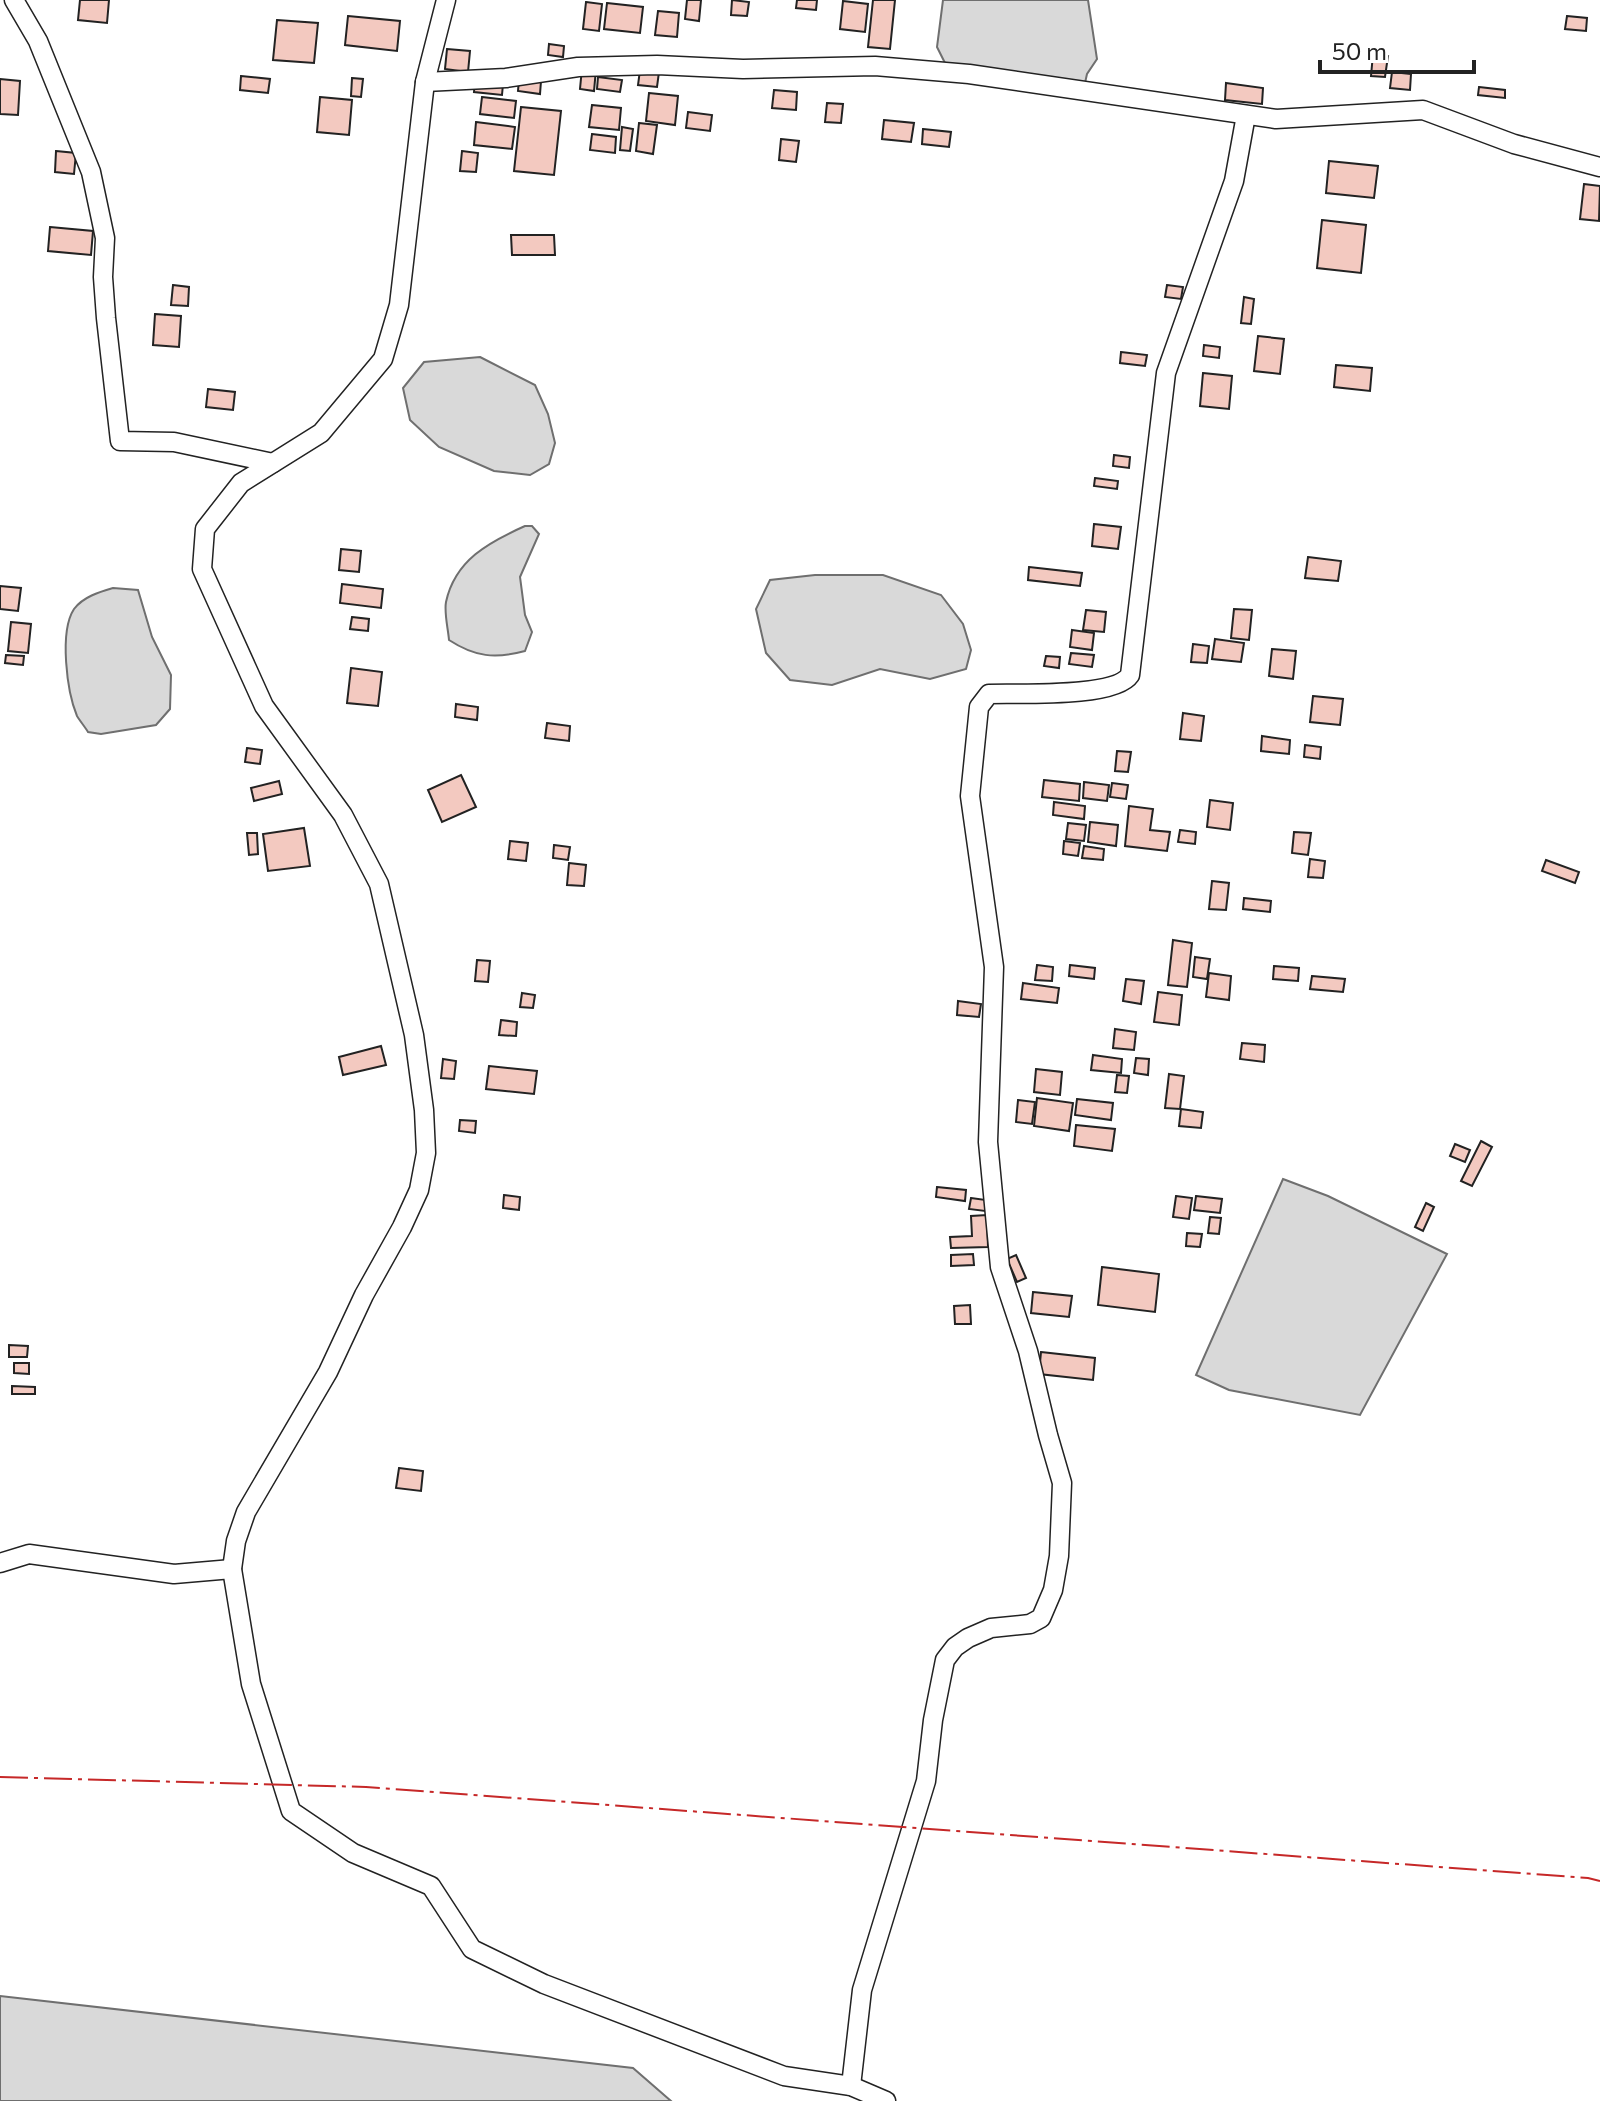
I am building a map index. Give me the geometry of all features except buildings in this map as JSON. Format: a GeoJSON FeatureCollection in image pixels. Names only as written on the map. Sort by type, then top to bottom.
{"type":"FeatureCollection","features":[{"type":"Feature","properties":{"kind":"street"},"geometry":{"type":"LineString","coordinates":[[14,0],[38,41],[91,172],[105,238],[103,277],[106,318],[120,441],[174,442],[273,463]]}},
{"type":"Feature","properties":{"kind":"street"},"geometry":{"type":"LineString","coordinates":[[446,0],[425,82],[399,305],[383,359],[321,433],[241,483],[205,529],[202,569],[264,706],[343,815],[379,884],[414,1035],[426,1153],[419,1190],[402,1227],[364,1295],[328,1372],[246,1512],[236,1541],[232,1569],[251,1684],[291,1811],[353,1853],[431,1886],[472,1949],[544,1984],[784,2076],[851,2086],[886,2101]]}},
{"type":"Feature","properties":{"kind":"street"},"geometry":{"type":"LineString","coordinates":[[425,82],[506,78],[578,67],[657,65],[743,69],[875,66],[969,74],[1276,119],[1423,110],[1514,144],[1600,167]]}},
{"type":"Feature","properties":{"kind":"street"},"geometry":{"type":"LineString","coordinates":[[851,2086],[862,1990],[926,1781],[933,1720],[945,1660],[955,1647],[968,1638],[991,1628],[1030,1624],[1041,1618],[1053,1590],[1059,1556],[1062,1483],[1028,1351],[1000,1267],[990,1157],[994,967],[970,796],[979,707],[989,694],[1104,689],[1125,683],[1130,675],[1166,373],[1234,181],[1246,115]]}},
{"type":"Feature","properties":{"kind":"street"},"geometry":{"type":"LineString","coordinates":[[0,1563],[29,1554],[174,1574],[232,1569]]}},
{"type":"Feature","properties":{"kind":"shaded area"},"geometry":{"type":"Polygon","coordinates":[[[943,0],[1088,0],[1097,59],[1085,83],[947,67],[937,47],[943,0]]]}},
{"type":"Feature","properties":{"kind":"shaded area"},"geometry":{"type":"Polygon","coordinates":[[[480,357],[535,385],[548,414],[555,443],[549,464],[530,475],[494,471],[439,447],[410,420],[403,388],[424,362],[480,357]]]}},
{"type":"Feature","properties":{"kind":"shaded area"},"geometry":{"type":"Polygon","coordinates":[[[525,526],[532,526],[539,534],[520,577],[525,615],[532,632],[525,651],[486,655],[449,640],[446,602],[457,575],[475,554],[525,526]]]}},
{"type":"Feature","properties":{"kind":"shaded area"},"geometry":{"type":"Polygon","coordinates":[[[815,575],[883,575],[941,595],[963,624],[971,650],[966,669],[930,679],[880,669],[832,685],[790,680],[766,653],[756,609],[770,580],[815,575]]]}},
{"type":"Feature","properties":{"kind":"shaded area"},"geometry":{"type":"Polygon","coordinates":[[[113,588],[138,590],[152,637],[171,675],[170,709],[156,725],[101,734],[88,732],[73,705],[66,662],[67,632],[69,619],[82,601],[113,588]]]}},
{"type":"Feature","properties":{"kind":"shaded area"},"geometry":{"type":"Polygon","coordinates":[[[1283,1179],[1328,1196],[1447,1254],[1360,1415],[1229,1390],[1196,1375],[1283,1179]]]}},
{"type":"Feature","properties":{"kind":"shaded area"},"geometry":{"type":"Polygon","coordinates":[[[0,1996],[633,2068],[671,2101],[0,2101],[0,1996]]]}},
{"type":"Feature","properties":{"kind":"power"},"geometry":{"type":"LineString","coordinates":[[0,1777],[366,1787],[1600,1881]]}}]}
